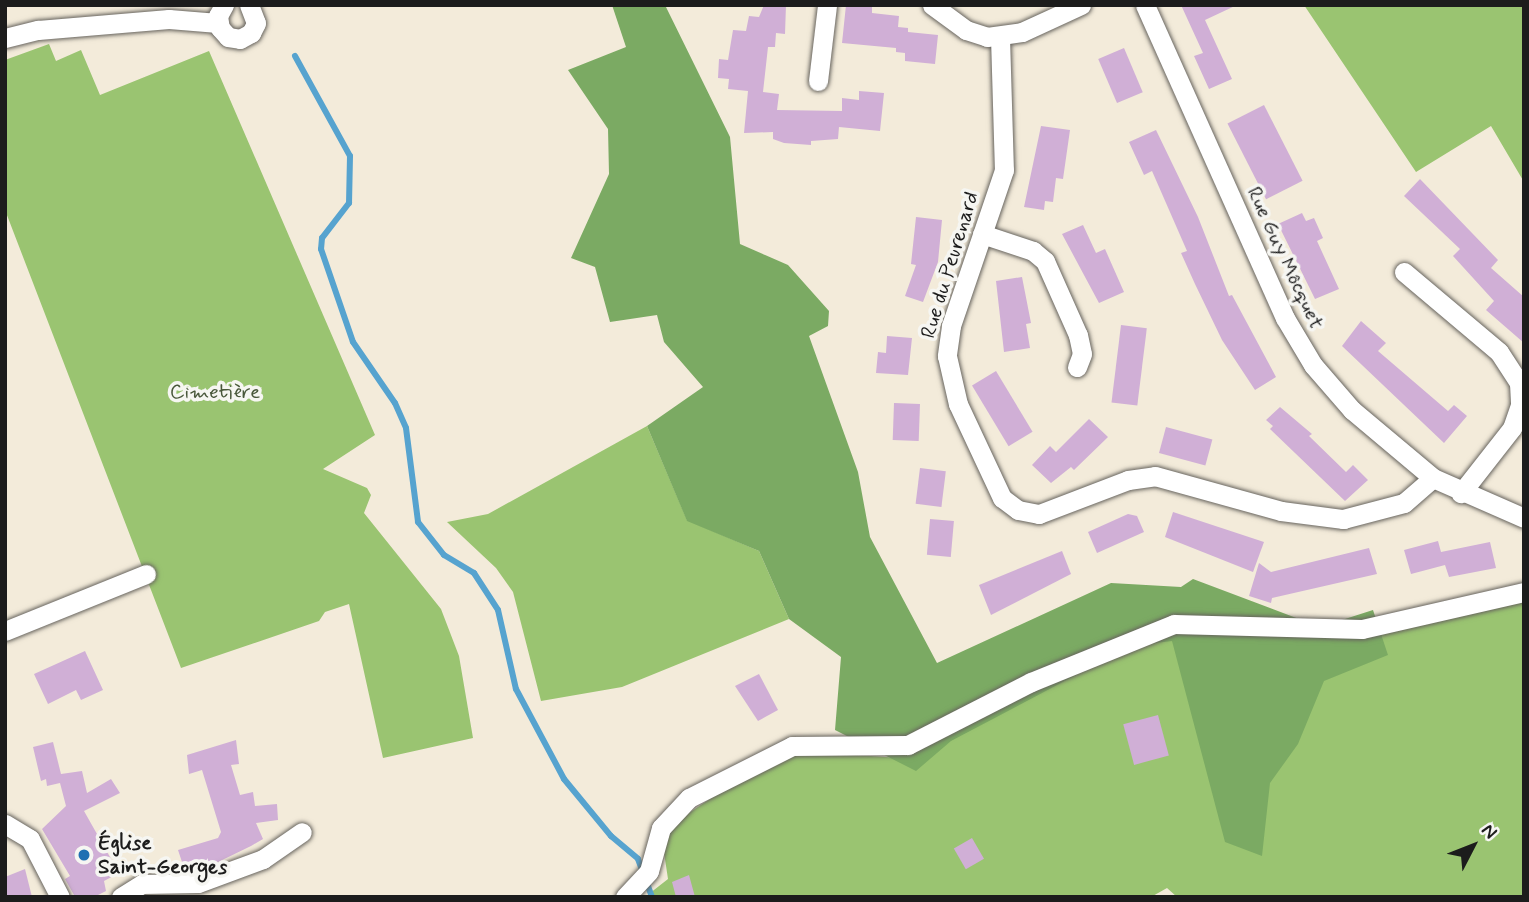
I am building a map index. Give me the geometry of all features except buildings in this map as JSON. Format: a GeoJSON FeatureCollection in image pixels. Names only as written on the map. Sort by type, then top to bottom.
{"type":"FeatureCollection","features":[{"type":"Feature","properties":{"kind":"street"},"geometry":{"type":"LineString","coordinates":[[818,81],[827,5]]}},
{"type":"Feature","properties":{"kind":"street"},"geometry":{"type":"LineString","coordinates":[[932,5],[965,30],[1000,37],[1081,5]]}},
{"type":"Feature","properties":{"kind":"street","name":"Rue Guy Môcquet"},"geometry":{"type":"LineString","coordinates":[[1145,5],[1285,318],[1332,388],[1391,445],[1433,478],[1461,493],[1524,518]]}},
{"type":"Feature","properties":{"kind":"street"},"geometry":{"type":"LineString","coordinates":[[5,38],[38,30],[221,14],[223,33],[240,39],[254,29],[255,7]]}},
{"type":"Feature","properties":{"kind":"street","name":"Rue du Peurenard"},"geometry":{"type":"LineString","coordinates":[[1000,37],[1004,170],[951,326],[949,373],[995,488],[1018,510],[1051,511],[1128,480],[1155,476],[1281,512],[1343,519],[1405,503],[1433,478]]}},
{"type":"Feature","properties":{"kind":"street"},"geometry":{"type":"LineString","coordinates":[[982,234],[1033,251],[1045,261],[1078,335],[1082,354],[1077,367]]}},
{"type":"Feature","properties":{"kind":"street"},"geometry":{"type":"LineString","coordinates":[[1404,272],[1499,352],[1519,383],[1520,405],[1512,429],[1461,493]]}},
{"type":"Feature","properties":{"kind":"street"},"geometry":{"type":"LineString","coordinates":[[5,631],[146,574]]}},
{"type":"Feature","properties":{"kind":"street"},"geometry":{"type":"LineString","coordinates":[[625,897],[649,871],[661,828],[698,791],[792,746],[908,745],[1031,682],[1174,625],[1362,629],[1524,592]]}},
{"type":"Feature","properties":{"kind":"street"},"geometry":{"type":"LineString","coordinates":[[5,824],[30,839],[60,897]]}},
{"type":"Feature","properties":{"kind":"street"},"geometry":{"type":"LineString","coordinates":[[121,897],[142,884],[198,883],[263,859],[302,832]]}},
{"type":"Feature","properties":{"kind":"green space"},"geometry":{"type":"Polygon","coordinates":[[[612,5],[665,5],[730,137],[740,244],[788,265],[829,311],[828,326],[809,336],[858,472],[870,537],[937,663],[1111,583],[1181,587],[1193,579],[1320,627],[1373,610],[1388,655],[1324,681],[1298,744],[1270,783],[1262,856],[1225,842],[1172,641],[1131,646],[951,741],[916,771],[835,730],[841,657],[789,619],[759,551],[687,521],[647,426],[703,387],[664,342],[657,315],[610,322],[595,267],[571,258],[609,174],[608,129],[568,70],[626,47],[612,5]]]}},
{"type":"Feature","properties":{"kind":"green space"},"geometry":{"type":"Polygon","coordinates":[[[1304,5],[1524,5],[1524,182],[1491,126],[1416,172],[1304,5]]]}},
{"type":"Feature","properties":{"kind":"green space","name":"Cimetière"},"geometry":{"type":"Polygon","coordinates":[[[49,44],[56,61],[81,50],[100,95],[209,51],[375,435],[323,469],[367,488],[371,495],[364,513],[441,609],[459,656],[473,738],[383,758],[349,604],[325,612],[319,621],[181,668],[5,210],[5,60],[49,44]]]}},
{"type":"Feature","properties":{"kind":"green space"},"geometry":{"type":"Polygon","coordinates":[[[647,426],[687,520],[759,551],[789,619],[622,687],[541,701],[513,592],[496,568],[447,522],[488,514],[647,426]]]}},
{"type":"Feature","properties":{"kind":"green space"},"geometry":{"type":"Polygon","coordinates":[[[1524,601],[1524,897],[1177,897],[1167,888],[1151,897],[645,897],[668,879],[663,846],[677,821],[759,766],[808,752],[917,759],[1104,612],[1249,638],[1524,601]]]}},
{"type":"Feature","properties":{"kind":"waterway"},"geometry":{"type":"LineString","coordinates":[[295,56],[350,156],[349,203],[322,238],[321,249],[353,342],[395,403],[406,428],[418,522],[444,555],[474,573],[498,610],[516,689],[564,779],[611,836],[638,859],[652,897]]}},
{"type":"Feature","properties":{"kind":"place","name":"Église Saint-Georges"},"geometry":{"type":"Point","coordinates":[84,855]}}]}
